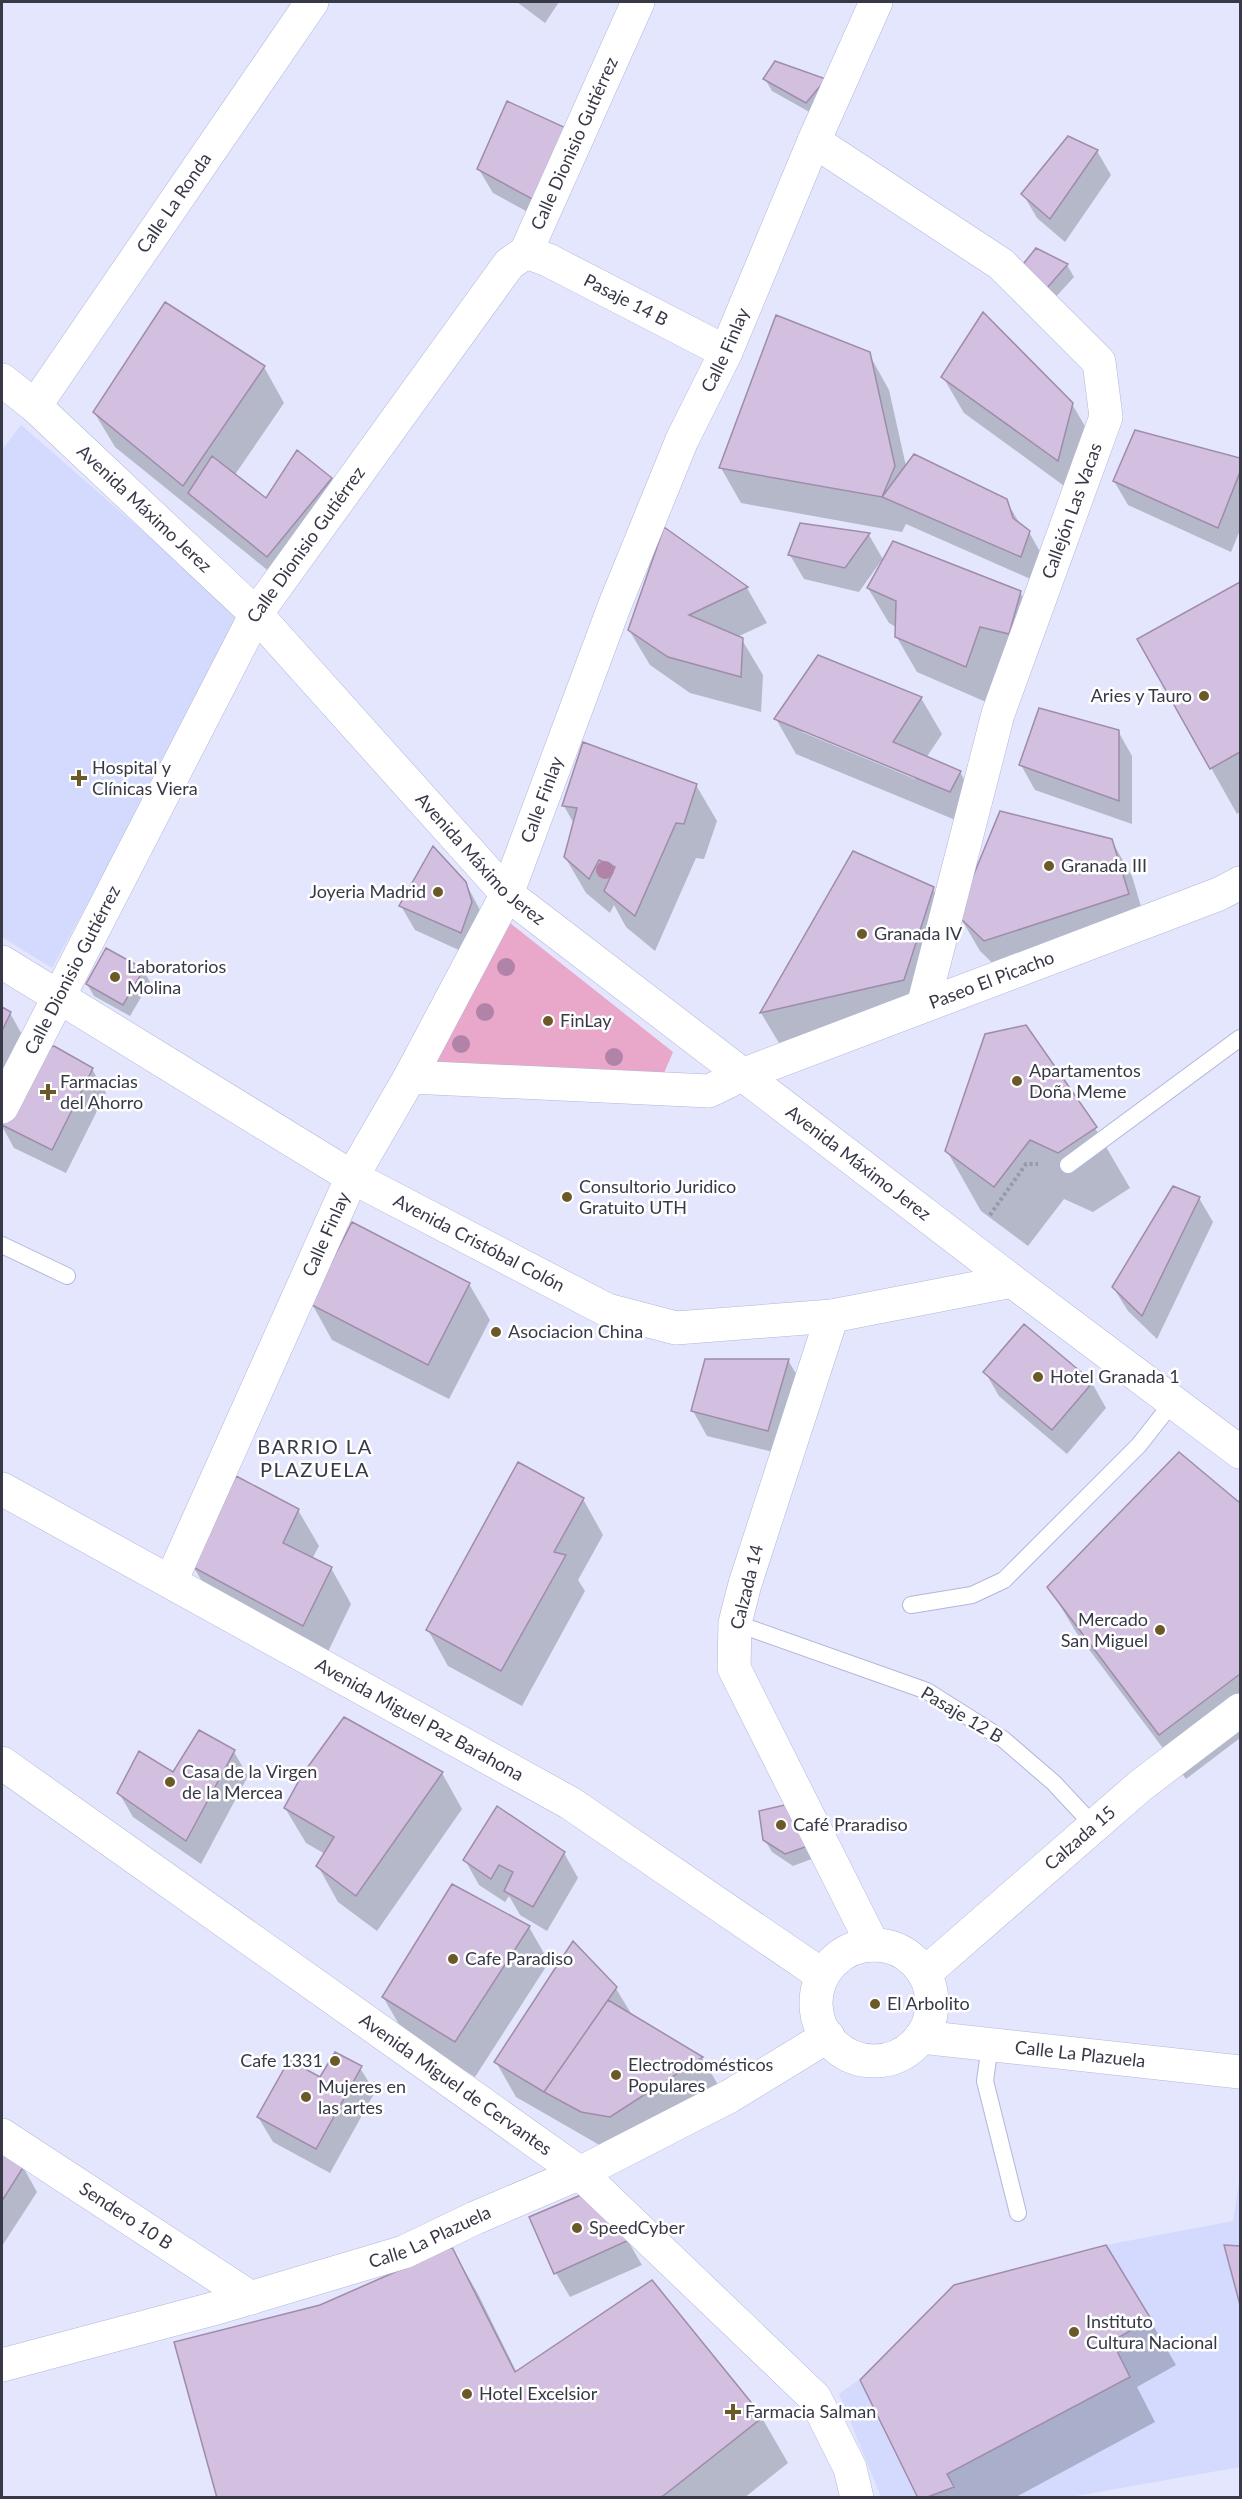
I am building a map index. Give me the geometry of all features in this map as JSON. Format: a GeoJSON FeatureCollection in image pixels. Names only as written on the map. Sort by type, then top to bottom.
{"type":"FeatureCollection","features":[{"type":"Feature","properties":{"kind":"street","name":"Calle La Ronda"},"geometry":{"type":"LineString","coordinates":[[35,406],[312,2]]}},
{"type":"Feature","properties":{"kind":"street","name":"Calle Dionisio Gutiérrez"},"geometry":{"type":"LineString","coordinates":[[2,1107],[255,614],[509,264],[526,252],[638,2]]}},
{"type":"Feature","properties":{"kind":"street","name":"Calle Finlay"},"geometry":{"type":"LineString","coordinates":[[171,1581],[352,1177],[410,1077],[507,894],[614,607],[682,440],[726,352],[814,141],[876,2]]}},
{"type":"Feature","properties":{"kind":"street","name":"Callejón Las Vacas"},"geometry":{"type":"LineString","coordinates":[[814,141],[1001,264],[1099,362],[1106,417],[998,714],[924,1006]]}},
{"type":"Feature","properties":{"kind":"street","name":"Pasaje 14 B"},"geometry":{"type":"LineString","coordinates":[[526,252],[548,260],[726,352]]}},
{"type":"Feature","properties":{"kind":"street","name":"Avenida Máximo Jerez"},"geometry":{"type":"LineString","coordinates":[[2,380],[35,406],[255,614],[507,894],[742,1076],[1172,1403],[1240,1452]]}},
{"type":"Feature","properties":{"kind":"street","name":"Paseo El Picacho"},"geometry":{"type":"LineString","coordinates":[[410,1077],[709,1091],[742,1076],[1220,894],[1240,883]]}},
{"type":"Feature","properties":{"kind":"street","name":"Avenida Cristóbal Colón"},"geometry":{"type":"LineString","coordinates":[[2,962],[352,1177],[607,1310],[675,1328],[832,1316],[1012,1281]]}},
{"type":"Feature","properties":{"kind":"street","name":"Calzada 14"},"geometry":{"type":"LineString","coordinates":[[832,1316],[745,1584],[735,1623],[734,1668],[873,1945]]}},
{"type":"Feature","properties":{"kind":"street","name":"Avenida Miguel Paz Barahona"},"geometry":{"type":"LineString","coordinates":[[2,1489],[570,1803],[822,1975]]}},
{"type":"Feature","properties":{"kind":"street","name":"Calzada 15"},"geometry":{"type":"LineString","coordinates":[[924,1974],[1140,1786],[1240,1710]]}},
{"type":"Feature","properties":{"kind":"street","name":"Avenida Miguel de Cervantes"},"geometry":{"type":"LineString","coordinates":[[2,1763],[580,2173],[815,2398],[853,2483]]}},
{"type":"Feature","properties":{"kind":"street"},"geometry":{"type":"LineString","coordinates":[[873,1945],[891,1947],[907,1955],[924,1974],[929,1984],[932,2002],[929,2021],[921,2037],[908,2050],[891,2058],[874,2060],[856,2057],[840,2050],[820,2022],[816,2007],[817,1991],[822,1975],[842,1954],[855,1948],[873,1945]]}},
{"type":"Feature","properties":{"kind":"street","name":"Calle La Plazuela"},"geometry":{"type":"LineString","coordinates":[[2,2365],[251,2298],[404,2252],[580,2173],[730,2096],[828,2036]]}},
{"type":"Feature","properties":{"kind":"street","name":"Calle La Plazuela"},"geometry":{"type":"LineString","coordinates":[[921,2037],[1240,2072]]}},
{"type":"Feature","properties":{"kind":"street","name":"Sendero 10 B"},"geometry":{"type":"LineString","coordinates":[[2,2135],[251,2298]]}},
{"type":"Feature","properties":{"kind":"lane"},"geometry":{"type":"LineString","coordinates":[[1068,1165],[1240,1038]]}},
{"type":"Feature","properties":{"kind":"lane"},"geometry":{"type":"LineString","coordinates":[[2,1245],[67,1276]]}},
{"type":"Feature","properties":{"kind":"lane"},"geometry":{"type":"LineString","coordinates":[[911,1605],[972,1595],[1004,1580],[1139,1445],[1172,1403]]}},
{"type":"Feature","properties":{"kind":"lane","name":"Pasaje 12 B"},"geometry":{"type":"LineString","coordinates":[[735,1623],[927,1691],[1003,1739],[1054,1783],[1094,1826]]}},
{"type":"Feature","properties":{"kind":"lane"},"geometry":{"type":"LineString","coordinates":[[990,2045],[985,2081],[1018,2213]]}},
{"type":"Feature","properties":{"kind":"path"},"geometry":{"type":"LineString","coordinates":[[967,1247],[1026,1164],[1068,1165]]}},
{"type":"Feature","properties":{"kind":"shaded area","name":"Hospital y Clínicas Viera"},"geometry":{"type":"Polygon","coordinates":[[[21,425],[244,619],[52,968],[2,937],[2,450],[21,425]]]}},
{"type":"Feature","properties":{"kind":"shaded area"},"geometry":{"type":"Polygon","coordinates":[[[510,923],[673,1052],[664,1073],[436,1062],[510,923]]]}},
{"type":"Feature","properties":{"kind":"shaded area","name":"Instituto Cultura Nacional"},"geometry":{"type":"Polygon","coordinates":[[[1240,2175],[1240,2467],[1070,2497],[881,2497],[839,2394],[860,2379],[954,2285],[1106,2245],[1233,2221],[1240,2175]]]}},
{"type":"Feature","properties":{"kind":"building"},"geometry":{"type":"Polygon","coordinates":[[[775,61],[826,79],[806,103],[763,79],[775,61]]]}},
{"type":"Feature","properties":{"kind":"building"},"geometry":{"type":"Polygon","coordinates":[[[507,101],[566,128],[534,200],[477,169],[507,101]]]}},
{"type":"Feature","properties":{"kind":"building"},"geometry":{"type":"Polygon","coordinates":[[[1068,136],[1098,150],[1050,219],[1021,194],[1068,136]]]}},
{"type":"Feature","properties":{"kind":"building"},"geometry":{"type":"Polygon","coordinates":[[[1036,248],[1068,264],[1046,289],[1020,268],[1036,248]]]}},
{"type":"Feature","properties":{"kind":"building"},"geometry":{"type":"Polygon","coordinates":[[[165,302],[265,366],[183,486],[93,412],[165,302]]]}},
{"type":"Feature","properties":{"kind":"building"},"geometry":{"type":"Polygon","coordinates":[[[983,312],[1073,403],[1058,461],[941,377],[983,312]]]}},
{"type":"Feature","properties":{"kind":"building"},"geometry":{"type":"Polygon","coordinates":[[[776,315],[870,352],[895,466],[882,497],[719,468],[776,315]]]}},
{"type":"Feature","properties":{"kind":"building"},"geometry":{"type":"Polygon","coordinates":[[[1135,430],[1240,458],[1240,472],[1218,528],[1113,481],[1135,430]]]}},
{"type":"Feature","properties":{"kind":"building"},"geometry":{"type":"Polygon","coordinates":[[[297,450],[332,478],[267,557],[188,493],[212,456],[266,498],[297,450]]]}},
{"type":"Feature","properties":{"kind":"building"},"geometry":{"type":"Polygon","coordinates":[[[914,454],[1007,499],[1013,518],[1030,531],[1021,557],[882,497],[914,454]]]}},
{"type":"Feature","properties":{"kind":"building"},"geometry":{"type":"Polygon","coordinates":[[[800,523],[870,533],[845,568],[788,555],[800,523]]]}},
{"type":"Feature","properties":{"kind":"building"},"geometry":{"type":"Polygon","coordinates":[[[664,527],[748,587],[689,615],[743,638],[741,677],[668,657],[628,630],[664,527]]]}},
{"type":"Feature","properties":{"kind":"building"},"geometry":{"type":"Polygon","coordinates":[[[893,541],[1021,591],[1009,634],[980,627],[966,667],[895,637],[896,601],[867,588],[893,541]]]}},
{"type":"Feature","properties":{"kind":"building","name":"Aries y Tauro"},"geometry":{"type":"Polygon","coordinates":[[[1240,582],[1240,752],[1210,769],[1137,639],[1240,582]]]}},
{"type":"Feature","properties":{"kind":"building"},"geometry":{"type":"Polygon","coordinates":[[[818,655],[922,697],[893,742],[961,771],[950,792],[774,719],[818,655]]]}},
{"type":"Feature","properties":{"kind":"building"},"geometry":{"type":"Polygon","coordinates":[[[1039,708],[1119,730],[1119,801],[1019,765],[1039,708]]]}},
{"type":"Feature","properties":{"kind":"building"},"geometry":{"type":"Polygon","coordinates":[[[583,742],[697,784],[684,824],[676,823],[635,916],[604,891],[615,867],[599,860],[589,879],[564,857],[577,808],[562,806],[583,742]]]}},
{"type":"Feature","properties":{"kind":"building","name":"Granada III"},"geometry":{"type":"Polygon","coordinates":[[[1000,811],[1112,839],[1129,894],[984,941],[957,915],[1000,811]]]}},
{"type":"Feature","properties":{"kind":"building","name":"Joyeria Madrid"},"geometry":{"type":"Polygon","coordinates":[[[433,846],[466,882],[472,902],[461,933],[399,906],[433,846]]]}},
{"type":"Feature","properties":{"kind":"building","name":"Granada IV"},"geometry":{"type":"Polygon","coordinates":[[[853,851],[934,887],[904,980],[760,1013],[853,851]]]}},
{"type":"Feature","properties":{"kind":"building","name":"Laboratorios Molina"},"geometry":{"type":"Polygon","coordinates":[[[106,948],[144,969],[123,1005],[86,984],[106,948]]]}},
{"type":"Feature","properties":{"kind":"building"},"geometry":{"type":"Polygon","coordinates":[[[2,1007],[11,1012],[2,1031],[2,1007]]]}},
{"type":"Feature","properties":{"kind":"building","name":"Apartamentos Doña Meme"},"geometry":{"type":"Polygon","coordinates":[[[1026,1025],[1097,1127],[1058,1153],[1030,1140],[994,1187],[945,1151],[985,1034],[1026,1025]]]}},
{"type":"Feature","properties":{"kind":"building","name":"Farmacias del Ahorro"},"geometry":{"type":"Polygon","coordinates":[[[54,1046],[93,1068],[52,1150],[2,1125],[2,1117],[35,1052],[54,1046]]]}},
{"type":"Feature","properties":{"kind":"building"},"geometry":{"type":"Polygon","coordinates":[[[1173,1186],[1200,1197],[1142,1316],[1112,1287],[1173,1186]]]}},
{"type":"Feature","properties":{"kind":"building"},"geometry":{"type":"Polygon","coordinates":[[[352,1222],[470,1283],[428,1365],[310,1304],[352,1222]]]}},
{"type":"Feature","properties":{"kind":"building","name":"Hotel Granada 1"},"geometry":{"type":"Polygon","coordinates":[[[1024,1324],[1093,1382],[1052,1430],[983,1372],[1024,1324]]]}},
{"type":"Feature","properties":{"kind":"building"},"geometry":{"type":"Polygon","coordinates":[[[705,1359],[789,1359],[768,1431],[691,1411],[705,1359]]]}},
{"type":"Feature","properties":{"kind":"building","name":"Mercado San Miguel"},"geometry":{"type":"Polygon","coordinates":[[[1179,1452],[1240,1503],[1240,1674],[1159,1735],[1047,1587],[1179,1452]]]}},
{"type":"Feature","properties":{"kind":"building"},"geometry":{"type":"Polygon","coordinates":[[[518,1462],[584,1498],[554,1552],[566,1555],[501,1671],[426,1630],[518,1462]]]}},
{"type":"Feature","properties":{"kind":"building"},"geometry":{"type":"Polygon","coordinates":[[[236,1476],[299,1509],[283,1543],[332,1567],[303,1626],[191,1566],[236,1476]]]}},
{"type":"Feature","properties":{"kind":"building"},"geometry":{"type":"Polygon","coordinates":[[[344,1717],[443,1772],[356,1896],[316,1866],[334,1837],[284,1808],[302,1775],[344,1717]]]}},
{"type":"Feature","properties":{"kind":"building","name":"Casa de la Virgen de la Mercea"},"geometry":{"type":"Polygon","coordinates":[[[199,1730],[235,1750],[186,1841],[117,1793],[139,1751],[173,1772],[199,1730]]]}},
{"type":"Feature","properties":{"kind":"building","name":"Café Praradiso"},"geometry":{"type":"Polygon","coordinates":[[[789,1804],[811,1845],[785,1854],[763,1840],[759,1811],[789,1804]]]}},
{"type":"Feature","properties":{"kind":"building"},"geometry":{"type":"Polygon","coordinates":[[[497,1806],[565,1852],[533,1907],[504,1891],[513,1872],[499,1865],[491,1879],[463,1860],[497,1806]]]}},
{"type":"Feature","properties":{"kind":"building"},"geometry":{"type":"Polygon","coordinates":[[[452,1884],[530,1926],[455,2042],[382,1997],[452,1884]]]}},
{"type":"Feature","properties":{"kind":"building"},"geometry":{"type":"Polygon","coordinates":[[[573,1941],[617,1987],[544,2092],[494,2062],[573,1941]]]}},
{"type":"Feature","properties":{"kind":"building","name":"Electrodomésticos Populares"},"geometry":{"type":"Polygon","coordinates":[[[608,2000],[703,2057],[610,2117],[581,2112],[544,2092],[608,2000]]]}},
{"type":"Feature","properties":{"kind":"building","name":"Mujeres en las artes"},"geometry":{"type":"Polygon","coordinates":[[[335,2052],[362,2066],[316,2149],[257,2117],[289,2060],[320,2077],[335,2052]]]}},
{"type":"Feature","properties":{"kind":"building"},"geometry":{"type":"Polygon","coordinates":[[[2,2152],[24,2166],[2,2201],[2,2152]]]}},
{"type":"Feature","properties":{"kind":"building","name":"SpeedCyber"},"geometry":{"type":"Polygon","coordinates":[[[588,2192],[629,2240],[554,2274],[529,2217],[588,2192]]]}},
{"type":"Feature","properties":{"kind":"building"},"geometry":{"type":"Polygon","coordinates":[[[1106,2245],[1151,2319],[1112,2341],[1130,2377],[947,2474],[954,2487],[925,2498],[918,2498],[860,2380],[954,2285],[1106,2245]]]}},
{"type":"Feature","properties":{"kind":"building"},"geometry":{"type":"Polygon","coordinates":[[[1224,2245],[1240,2246],[1240,2305],[1224,2245]]]}},
{"type":"Feature","properties":{"kind":"building","name":"Hotel Excelsior"},"geometry":{"type":"Polygon","coordinates":[[[452,2247],[515,2372],[652,2280],[763,2417],[663,2496],[657,2498],[217,2498],[174,2342],[320,2305],[452,2247]]]}},
{"type":"Feature","properties":{"kind":"place","name":"Aries y Tauro"},"geometry":{"type":"Point","coordinates":[1204,696]}},
{"type":"Feature","properties":{"kind":"place","name":"Hospital y Clínicas Viera"},"geometry":{"type":"Point","coordinates":[79,778]}},
{"type":"Feature","properties":{"kind":"place","name":"Granada III"},"geometry":{"type":"Point","coordinates":[1049,866]}},
{"type":"Feature","properties":{"kind":"place","name":"Joyeria Madrid"},"geometry":{"type":"Point","coordinates":[438,892]}},
{"type":"Feature","properties":{"kind":"place","name":"Granada IV"},"geometry":{"type":"Point","coordinates":[862,934]}},
{"type":"Feature","properties":{"kind":"place","name":"Laboratorios Molina"},"geometry":{"type":"Point","coordinates":[115,977]}},
{"type":"Feature","properties":{"kind":"place","name":"FinLay"},"geometry":{"type":"Point","coordinates":[548,1021]}},
{"type":"Feature","properties":{"kind":"place","name":"Apartamentos Doña Meme"},"geometry":{"type":"Point","coordinates":[1017,1081]}},
{"type":"Feature","properties":{"kind":"place","name":"Farmacias del Ahorro"},"geometry":{"type":"Point","coordinates":[48,1092]}},
{"type":"Feature","properties":{"kind":"place","name":"Consultorio Juridico Gratuito UTH"},"geometry":{"type":"Point","coordinates":[567,1197]}},
{"type":"Feature","properties":{"kind":"place","name":"Asociacion China"},"geometry":{"type":"Point","coordinates":[496,1332]}},
{"type":"Feature","properties":{"kind":"place","name":"Hotel Granada 1"},"geometry":{"type":"Point","coordinates":[1038,1377]}},
{"type":"Feature","properties":{"kind":"place","name":"Mercado San Miguel"},"geometry":{"type":"Point","coordinates":[1160,1630]}},
{"type":"Feature","properties":{"kind":"place","name":"Casa de la Virgen de la Mercea"},"geometry":{"type":"Point","coordinates":[170,1782]}},
{"type":"Feature","properties":{"kind":"place","name":"Café Praradiso"},"geometry":{"type":"Point","coordinates":[781,1825]}},
{"type":"Feature","properties":{"kind":"place","name":"Cafe Paradiso"},"geometry":{"type":"Point","coordinates":[453,1959]}},
{"type":"Feature","properties":{"kind":"place","name":"El Arbolito"},"geometry":{"type":"Point","coordinates":[875,2004]}},
{"type":"Feature","properties":{"kind":"place","name":"Cafe 1331"},"geometry":{"type":"Point","coordinates":[335,2061]}},
{"type":"Feature","properties":{"kind":"place","name":"Electrodomésticos Populares"},"geometry":{"type":"Point","coordinates":[616,2075]}},
{"type":"Feature","properties":{"kind":"place","name":"Mujeres en las artes"},"geometry":{"type":"Point","coordinates":[306,2097]}},
{"type":"Feature","properties":{"kind":"place","name":"SpeedCyber"},"geometry":{"type":"Point","coordinates":[577,2228]}},
{"type":"Feature","properties":{"kind":"place","name":"Instituto Cultura Nacional"},"geometry":{"type":"Point","coordinates":[1074,2332]}},
{"type":"Feature","properties":{"kind":"place","name":"Hotel Excelsior"},"geometry":{"type":"Point","coordinates":[467,2394]}},
{"type":"Feature","properties":{"kind":"place","name":"Farmacia Salman"},"geometry":{"type":"Point","coordinates":[733,2412]}},
{"type":"Feature","properties":{"kind":"district","name":"BARRIO LA PLAZUELA"},"geometry":{"type":"Point","coordinates":[315,1458]}}]}
